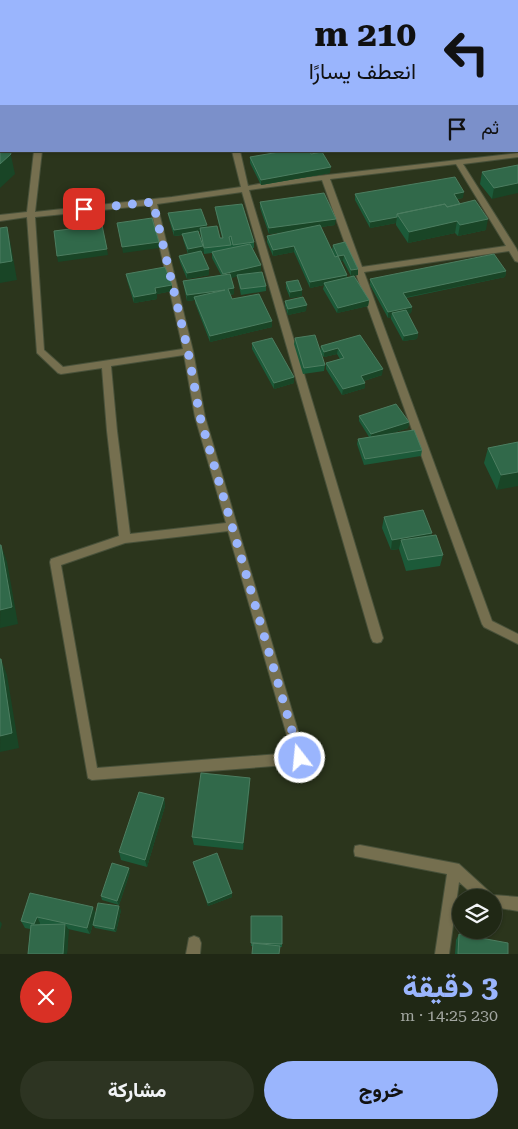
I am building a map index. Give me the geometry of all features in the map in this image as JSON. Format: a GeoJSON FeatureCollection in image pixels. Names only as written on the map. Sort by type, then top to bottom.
{"type":"FeatureCollection","features":[{"type":"Feature","properties":{"kind":"street"},"geometry":{"type":"LineString","coordinates":[[38,152],[31,214],[40,351],[60,370],[188,351]]}},
{"type":"Feature","properties":{"kind":"street"},"geometry":{"type":"LineString","coordinates":[[236,152],[245,189],[377,638]]}},
{"type":"Feature","properties":{"kind":"street"},"geometry":{"type":"LineString","coordinates":[[0,218],[153,202],[275,183],[518,155]]}},
{"type":"Feature","properties":{"kind":"street"},"geometry":{"type":"LineString","coordinates":[[458,162],[518,259]]}},
{"type":"Feature","properties":{"kind":"street"},"geometry":{"type":"LineString","coordinates":[[325,177],[488,624],[518,639]]}},
{"type":"Feature","properties":{"kind":"street"},"geometry":{"type":"LineString","coordinates":[[153,202],[188,351],[200,417],[232,526],[300,758],[92,774],[55,562],[124,539],[232,526]]}},
{"type":"Feature","properties":{"kind":"street"},"geometry":{"type":"LineString","coordinates":[[359,270],[512,248]]}},
{"type":"Feature","properties":{"kind":"street"},"geometry":{"type":"LineString","coordinates":[[106,363],[124,539]]}},
{"type":"Feature","properties":{"kind":"street"},"geometry":{"type":"LineString","coordinates":[[360,850],[454,869],[477,889]]}},
{"type":"Feature","properties":{"kind":"street"},"geometry":{"type":"LineString","coordinates":[[442,954],[454,869]]}},
{"type":"Feature","properties":{"kind":"street"},"geometry":{"type":"LineString","coordinates":[[502,902],[518,904]]}},
{"type":"Feature","properties":{"kind":"building"},"geometry":{"type":"Polygon","coordinates":[[[0,152],[10,152],[11,154],[0,164],[0,152]]]}},
{"type":"Feature","properties":{"kind":"building"},"geometry":{"type":"Polygon","coordinates":[[[279,152],[310,152],[311,154],[322,152],[331,167],[261,180],[250,157],[279,152]]]}},
{"type":"Feature","properties":{"kind":"building"},"geometry":{"type":"Polygon","coordinates":[[[518,165],[518,183],[494,188],[482,172],[518,165]]]}},
{"type":"Feature","properties":{"kind":"building"},"geometry":{"type":"Polygon","coordinates":[[[455,177],[464,192],[454,194],[460,204],[447,207],[445,204],[370,222],[355,194],[455,177]]]}},
{"type":"Feature","properties":{"kind":"building"},"geometry":{"type":"Polygon","coordinates":[[[324,193],[336,219],[269,228],[260,202],[324,193]]]}},
{"type":"Feature","properties":{"kind":"building"},"geometry":{"type":"Polygon","coordinates":[[[475,200],[488,219],[460,225],[457,221],[409,232],[397,214],[445,204],[447,207],[475,200]]]}},
{"type":"Feature","properties":{"kind":"building"},"geometry":{"type":"Polygon","coordinates":[[[242,204],[254,242],[233,245],[231,236],[229,237],[231,245],[204,248],[200,228],[217,226],[220,238],[223,238],[215,207],[242,204]]]}},
{"type":"Feature","properties":{"kind":"building"},"geometry":{"type":"Polygon","coordinates":[[[201,209],[207,225],[174,230],[168,213],[201,209]]]}},
{"type":"Feature","properties":{"kind":"building"},"geometry":{"type":"Polygon","coordinates":[[[152,218],[159,242],[122,247],[117,223],[152,218]]]}},
{"type":"Feature","properties":{"kind":"building"},"geometry":{"type":"Polygon","coordinates":[[[102,225],[107,249],[57,256],[54,231],[102,225]]]}},
{"type":"Feature","properties":{"kind":"building"},"geometry":{"type":"Polygon","coordinates":[[[320,225],[335,257],[338,256],[347,275],[310,282],[294,246],[273,250],[267,236],[320,225]]]}},
{"type":"Feature","properties":{"kind":"building"},"geometry":{"type":"Polygon","coordinates":[[[7,227],[12,261],[0,263],[0,228],[7,227]]]}},
{"type":"Feature","properties":{"kind":"building"},"geometry":{"type":"Polygon","coordinates":[[[198,231],[203,246],[188,249],[182,234],[198,231]]]}},
{"type":"Feature","properties":{"kind":"building"},"geometry":{"type":"Polygon","coordinates":[[[345,242],[358,269],[351,270],[344,255],[338,256],[333,245],[345,242]]]}},
{"type":"Feature","properties":{"kind":"building"},"geometry":{"type":"Polygon","coordinates":[[[250,244],[261,265],[223,274],[212,252],[250,244]]]}},
{"type":"Feature","properties":{"kind":"building"},"geometry":{"type":"Polygon","coordinates":[[[201,251],[209,269],[187,273],[179,256],[201,251]]]}},
{"type":"Feature","properties":{"kind":"building"},"geometry":{"type":"Polygon","coordinates":[[[494,254],[506,271],[403,293],[412,307],[388,312],[370,279],[494,254]]]}},
{"type":"Feature","properties":{"kind":"building"},"geometry":{"type":"Polygon","coordinates":[[[165,267],[172,285],[155,288],[156,293],[134,297],[126,274],[165,267]]]}},
{"type":"Feature","properties":{"kind":"building"},"geometry":{"type":"Polygon","coordinates":[[[262,272],[266,286],[241,289],[237,275],[262,272]]]}},
{"type":"Feature","properties":{"kind":"building"},"geometry":{"type":"Polygon","coordinates":[[[230,274],[234,288],[228,289],[232,299],[259,294],[272,321],[210,336],[194,297],[225,290],[187,295],[183,281],[230,274]]]}},
{"type":"Feature","properties":{"kind":"building"},"geometry":{"type":"Polygon","coordinates":[[[354,276],[369,300],[338,308],[324,283],[354,276]]]}},
{"type":"Feature","properties":{"kind":"building"},"geometry":{"type":"Polygon","coordinates":[[[298,280],[302,290],[290,292],[286,282],[298,280]]]}},
{"type":"Feature","properties":{"kind":"building"},"geometry":{"type":"Polygon","coordinates":[[[303,297],[307,305],[288,309],[285,301],[303,297]]]}},
{"type":"Feature","properties":{"kind":"building"},"geometry":{"type":"Polygon","coordinates":[[[406,310],[418,333],[404,336],[392,313],[406,310]]]}},
{"type":"Feature","properties":{"kind":"building"},"geometry":{"type":"Polygon","coordinates":[[[315,335],[325,365],[304,368],[295,338],[315,335]]]}},
{"type":"Feature","properties":{"kind":"building"},"geometry":{"type":"Polygon","coordinates":[[[360,335],[383,369],[361,376],[365,383],[343,389],[326,363],[344,358],[338,348],[324,352],[321,346],[360,335]]]}},
{"type":"Feature","properties":{"kind":"building"},"geometry":{"type":"Polygon","coordinates":[[[272,338],[294,377],[274,383],[252,343],[272,338]]]}},
{"type":"Feature","properties":{"kind":"building"},"geometry":{"type":"Polygon","coordinates":[[[396,404],[409,422],[371,434],[359,416],[396,404]]]}},
{"type":"Feature","properties":{"kind":"building"},"geometry":{"type":"Polygon","coordinates":[[[414,430],[422,450],[365,459],[358,439],[414,430]]]}},
{"type":"Feature","properties":{"kind":"building"},"geometry":{"type":"Polygon","coordinates":[[[518,442],[518,472],[501,475],[488,448],[518,442]]]}},
{"type":"Feature","properties":{"kind":"building"},"geometry":{"type":"Polygon","coordinates":[[[423,510],[432,533],[392,540],[384,517],[423,510]]]}},
{"type":"Feature","properties":{"kind":"building"},"geometry":{"type":"Polygon","coordinates":[[[436,535],[443,555],[408,560],[401,540],[436,535]]]}},
{"type":"Feature","properties":{"kind":"building"},"geometry":{"type":"Polygon","coordinates":[[[0,545],[12,607],[0,610],[0,545]]]}},
{"type":"Feature","properties":{"kind":"building"},"geometry":{"type":"Polygon","coordinates":[[[0,659],[12,733],[0,736],[0,659]]]}},
{"type":"Feature","properties":{"kind":"building"},"geometry":{"type":"Polygon","coordinates":[[[201,773],[250,778],[243,843],[192,837],[201,773]]]}},
{"type":"Feature","properties":{"kind":"building"},"geometry":{"type":"Polygon","coordinates":[[[139,792],[164,798],[145,860],[119,852],[139,792]]]}},
{"type":"Feature","properties":{"kind":"building"},"geometry":{"type":"Polygon","coordinates":[[[217,853],[232,893],[208,903],[193,862],[217,853]]]}},
{"type":"Feature","properties":{"kind":"building"},"geometry":{"type":"Polygon","coordinates":[[[112,863],[129,868],[117,901],[101,896],[112,863]]]}},
{"type":"Feature","properties":{"kind":"building"},"geometry":{"type":"Polygon","coordinates":[[[30,893],[93,907],[87,928],[37,917],[34,924],[21,921],[30,893]]]}},
{"type":"Feature","properties":{"kind":"building"},"geometry":{"type":"Polygon","coordinates":[[[98,903],[119,906],[114,929],[93,925],[98,903]]]}},
{"type":"Feature","properties":{"kind":"building"},"geometry":{"type":"Polygon","coordinates":[[[251,916],[282,916],[282,944],[251,943],[251,916]]]}},
{"type":"Feature","properties":{"kind":"building"},"geometry":{"type":"Polygon","coordinates":[[[65,924],[63,954],[28,954],[31,925],[65,924]]]}},
{"type":"Feature","properties":{"kind":"building"},"geometry":{"type":"Polygon","coordinates":[[[459,939],[486,939],[508,943],[508,954],[458,954],[459,939]]]}},
{"type":"Feature","properties":{"kind":"building"},"geometry":{"type":"Polygon","coordinates":[[[253,943],[280,946],[279,954],[252,954],[253,943]]]}},
{"type":"Feature","properties":{"kind":"route"},"geometry":{"type":"LineString","coordinates":[[84,209],[153,202],[188,351],[200,417],[300,758]]}}]}
